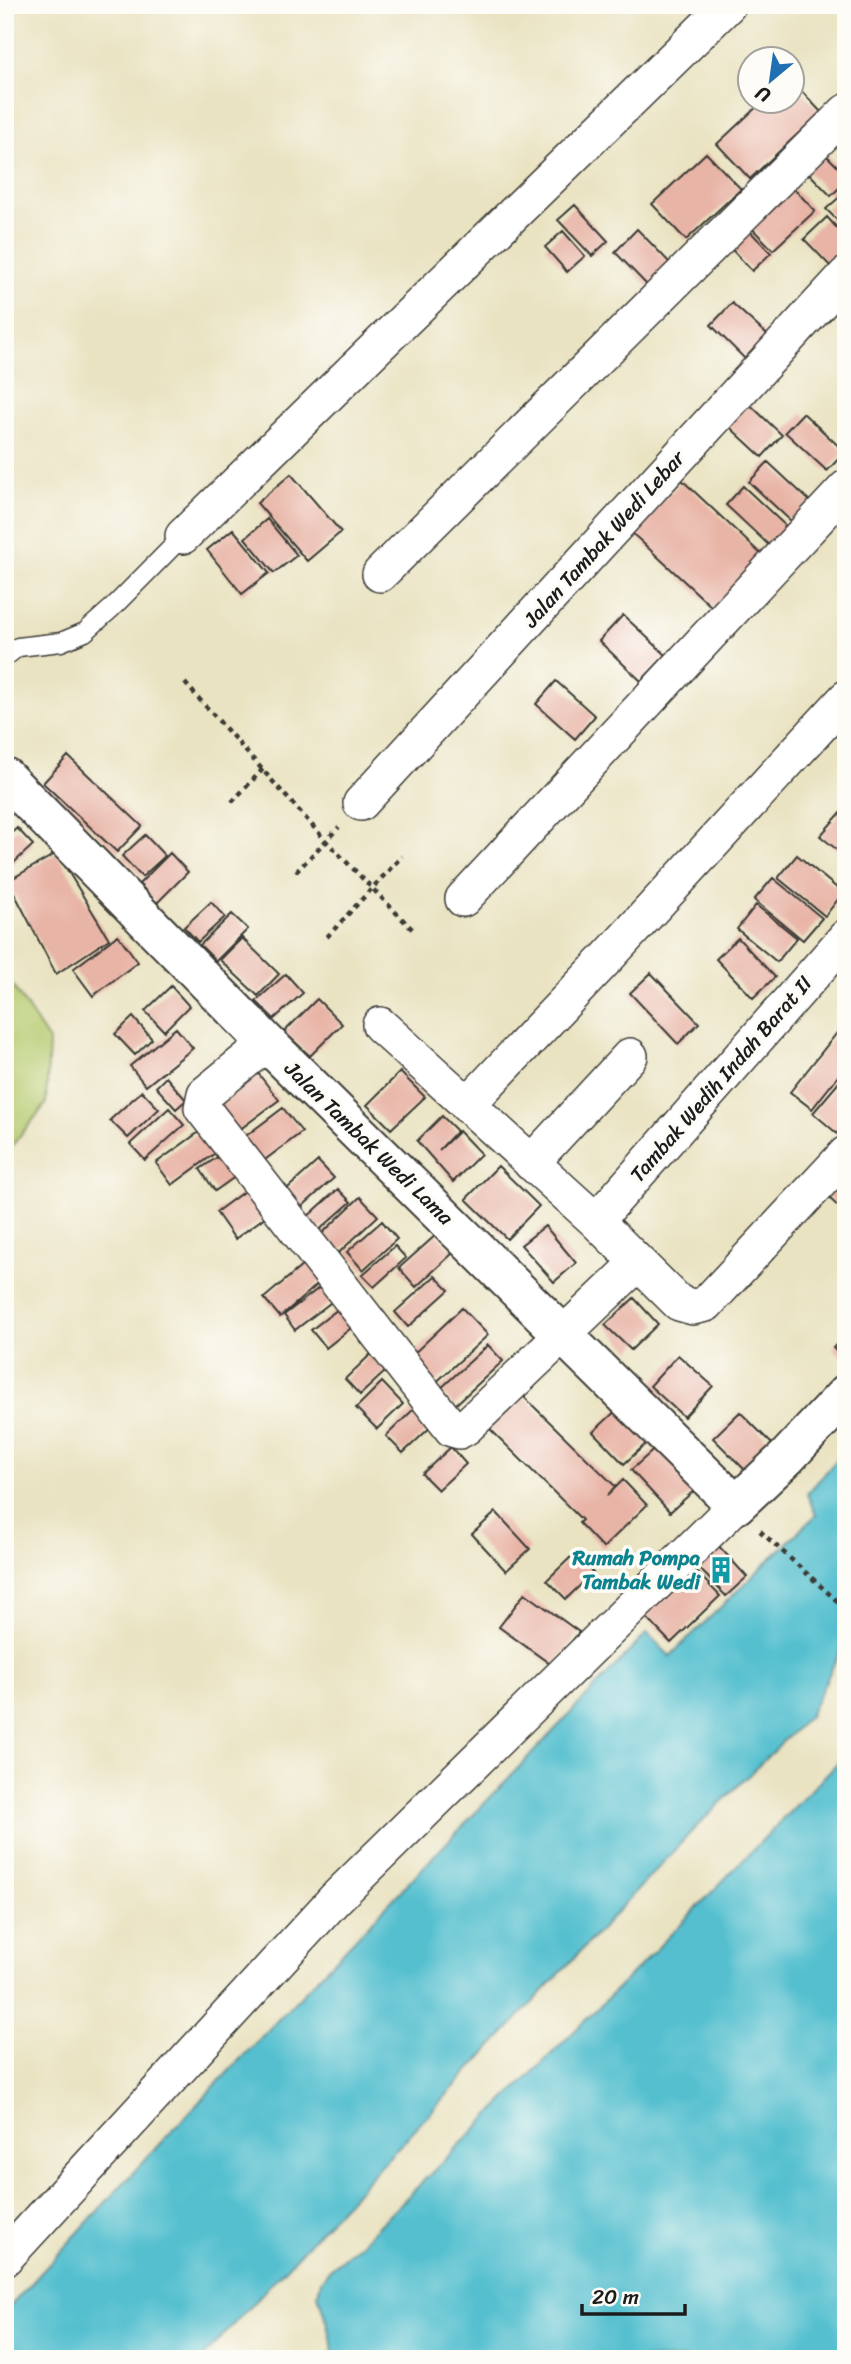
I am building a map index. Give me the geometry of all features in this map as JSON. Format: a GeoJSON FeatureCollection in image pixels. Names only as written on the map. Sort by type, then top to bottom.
{"type":"FeatureCollection","features":[{"type":"Feature","properties":{"kind":"street"},"geometry":{"type":"LineString","coordinates":[[183,536],[728,5]]}},
{"type":"Feature","properties":{"kind":"street"},"geometry":{"type":"LineString","coordinates":[[380,574],[846,112]]}},
{"type":"Feature","properties":{"kind":"street","name":"Jalan Tambak Wedi Lebar"},"geometry":{"type":"LineString","coordinates":[[361,803],[846,275]]}},
{"type":"Feature","properties":{"kind":"street"},"geometry":{"type":"LineString","coordinates":[[463,899],[846,488]]}},
{"type":"Feature","properties":{"kind":"street"},"geometry":{"type":"LineString","coordinates":[[467,1105],[846,698]]}},
{"type":"Feature","properties":{"kind":"street","name":"Jalan Tambak Wedi Lama"},"geometry":{"type":"LineString","coordinates":[[5,777],[267,1042],[736,1505]]}},
{"type":"Feature","properties":{"kind":"street","name":"Tambak Wedih Indah Barat II"},"geometry":{"type":"LineString","coordinates":[[596,1220],[846,937]]}},
{"type":"Feature","properties":{"kind":"street"},"geometry":{"type":"LineString","coordinates":[[380,1025],[596,1220],[680,1303],[693,1307],[706,1304],[846,1154]]}},
{"type":"Feature","properties":{"kind":"street"},"geometry":{"type":"LineString","coordinates":[[267,1042],[205,1094],[202,1108],[452,1429],[459,1431],[466,1427],[638,1263]]}},
{"type":"Feature","properties":{"kind":"street"},"geometry":{"type":"LineString","coordinates":[[531,1163],[630,1056]]}},
{"type":"Feature","properties":{"kind":"street"},"geometry":{"type":"LineString","coordinates":[[5,2258],[335,1899],[787,1457],[846,1394]]}},
{"type":"Feature","properties":{"kind":"lane"},"geometry":{"type":"LineString","coordinates":[[5,657],[19,647],[61,642],[85,632],[183,536]]}},
{"type":"Feature","properties":{"kind":"path"},"geometry":{"type":"LineString","coordinates":[[185,682],[326,841],[414,932]]}},
{"type":"Feature","properties":{"kind":"path"},"geometry":{"type":"LineString","coordinates":[[232,802],[263,769]]}},
{"type":"Feature","properties":{"kind":"path"},"geometry":{"type":"LineString","coordinates":[[296,872],[361,803]]}},
{"type":"Feature","properties":{"kind":"path"},"geometry":{"type":"LineString","coordinates":[[327,937],[402,856]]}},
{"type":"Feature","properties":{"kind":"path"},"geometry":{"type":"LineString","coordinates":[[778,1549],[846,1609]]}},
{"type":"Feature","properties":{"kind":"green space"},"geometry":{"type":"Polygon","coordinates":[[[5,974],[49,1041],[46,1104],[5,1154],[5,974]]]}},
{"type":"Feature","properties":{"kind":"water"},"geometry":{"type":"Polygon","coordinates":[[[839,1457],[846,1458],[846,1639],[809,1716],[696,1827],[201,2359],[5,2359],[5,2312],[164,2139],[647,1633],[670,1656],[816,1515],[807,1494],[839,1457]]]}},
{"type":"Feature","properties":{"kind":"water"},"geometry":{"type":"Polygon","coordinates":[[[846,1754],[846,2359],[333,2359],[332,2341],[318,2294],[321,2281],[329,2270],[360,2244],[640,1966],[846,1754]]]}},
{"type":"Feature","properties":{"kind":"building"},"geometry":{"type":"Polygon","coordinates":[[[806,96],[821,112],[750,179],[717,144],[747,116],[806,116],[806,96]]]}},
{"type":"Feature","properties":{"kind":"building"},"geometry":{"type":"Polygon","coordinates":[[[816,145],[846,175],[846,181],[831,196],[798,162],[816,145]]]}},
{"type":"Feature","properties":{"kind":"building"},"geometry":{"type":"Polygon","coordinates":[[[706,153],[741,189],[686,240],[652,204],[706,153]]]}},
{"type":"Feature","properties":{"kind":"building"},"geometry":{"type":"Polygon","coordinates":[[[783,177],[815,211],[773,250],[741,217],[783,177]]]}},
{"type":"Feature","properties":{"kind":"building"},"geometry":{"type":"Polygon","coordinates":[[[844,193],[846,195],[846,229],[826,209],[844,193]]]}},
{"type":"Feature","properties":{"kind":"building"},"geometry":{"type":"Polygon","coordinates":[[[575,205],[608,241],[592,256],[558,220],[575,205]]]}},
{"type":"Feature","properties":{"kind":"building"},"geometry":{"type":"Polygon","coordinates":[[[827,217],[846,238],[846,262],[836,272],[804,239],[827,217]]]}},
{"type":"Feature","properties":{"kind":"building"},"geometry":{"type":"Polygon","coordinates":[[[741,222],[771,253],[752,271],[722,239],[741,222]]]}},
{"type":"Feature","properties":{"kind":"building"},"geometry":{"type":"Polygon","coordinates":[[[637,229],[671,264],[648,286],[615,252],[637,229]]]}},
{"type":"Feature","properties":{"kind":"building"},"geometry":{"type":"Polygon","coordinates":[[[563,231],[585,256],[567,272],[545,247],[563,231]]]}},
{"type":"Feature","properties":{"kind":"building"},"geometry":{"type":"Polygon","coordinates":[[[732,303],[775,342],[750,364],[711,325],[732,303]]]}},
{"type":"Feature","properties":{"kind":"building"},"geometry":{"type":"Polygon","coordinates":[[[742,397],[782,435],[762,457],[721,419],[742,397]]]}},
{"type":"Feature","properties":{"kind":"building"},"geometry":{"type":"Polygon","coordinates":[[[803,413],[845,452],[827,471],[785,432],[803,413]]]}},
{"type":"Feature","properties":{"kind":"building"},"geometry":{"type":"Polygon","coordinates":[[[768,462],[812,503],[793,523],[749,482],[768,462]]]}},
{"type":"Feature","properties":{"kind":"building"},"geometry":{"type":"Polygon","coordinates":[[[291,474],[341,532],[307,561],[257,503],[291,474]]]}},
{"type":"Feature","properties":{"kind":"building"},"geometry":{"type":"Polygon","coordinates":[[[682,480],[763,556],[713,608],[632,533],[682,480]]]}},
{"type":"Feature","properties":{"kind":"building"},"geometry":{"type":"Polygon","coordinates":[[[743,486],[789,529],[772,548],[726,505],[743,486]]]}},
{"type":"Feature","properties":{"kind":"building"},"geometry":{"type":"Polygon","coordinates":[[[267,519],[297,555],[274,573],[245,538],[267,519]]]}},
{"type":"Feature","properties":{"kind":"building"},"geometry":{"type":"Polygon","coordinates":[[[233,529],[269,573],[242,594],[207,550],[233,529]]]}},
{"type":"Feature","properties":{"kind":"building"},"geometry":{"type":"Polygon","coordinates":[[[623,615],[666,655],[641,681],[599,641],[623,615]]]}},
{"type":"Feature","properties":{"kind":"building"},"geometry":{"type":"Polygon","coordinates":[[[556,681],[595,716],[575,739],[536,704],[556,681]]]}},
{"type":"Feature","properties":{"kind":"building"},"geometry":{"type":"Polygon","coordinates":[[[68,756],[142,826],[117,852],[43,783],[68,756]]]}},
{"type":"Feature","properties":{"kind":"building"},"geometry":{"type":"Polygon","coordinates":[[[842,811],[846,814],[846,857],[820,836],[842,811]]]}},
{"type":"Feature","properties":{"kind":"building"},"geometry":{"type":"Polygon","coordinates":[[[17,828],[33,845],[5,871],[5,839],[17,828]]]}},
{"type":"Feature","properties":{"kind":"building"},"geometry":{"type":"Polygon","coordinates":[[[145,835],[165,856],[142,877],[122,856],[145,835]]]}},
{"type":"Feature","properties":{"kind":"building"},"geometry":{"type":"Polygon","coordinates":[[[57,853],[109,939],[56,974],[8,881],[57,853]]]}},
{"type":"Feature","properties":{"kind":"building"},"geometry":{"type":"Polygon","coordinates":[[[170,853],[188,872],[157,903],[139,884],[170,853]]]}},
{"type":"Feature","properties":{"kind":"building"},"geometry":{"type":"Polygon","coordinates":[[[797,855],[843,893],[825,916],[778,878],[797,855]]]}},
{"type":"Feature","properties":{"kind":"building"},"geometry":{"type":"Polygon","coordinates":[[[773,878],[822,918],[803,940],[754,900],[773,878]]]}},
{"type":"Feature","properties":{"kind":"building"},"geometry":{"type":"Polygon","coordinates":[[[211,902],[225,917],[198,942],[184,927],[211,902]]]}},
{"type":"Feature","properties":{"kind":"building"},"geometry":{"type":"Polygon","coordinates":[[[756,905],[797,938],[777,962],[737,929],[756,905]]]}},
{"type":"Feature","properties":{"kind":"building"},"geometry":{"type":"Polygon","coordinates":[[[232,914],[248,929],[216,961],[200,945],[232,914]]]}},
{"type":"Feature","properties":{"kind":"building"},"geometry":{"type":"Polygon","coordinates":[[[118,935],[138,962],[93,996],[73,969],[118,935]]]}},
{"type":"Feature","properties":{"kind":"building"},"geometry":{"type":"Polygon","coordinates":[[[242,938],[279,974],[258,996],[220,960],[242,938]]]}},
{"type":"Feature","properties":{"kind":"building"},"geometry":{"type":"Polygon","coordinates":[[[738,938],[775,977],[753,998],[716,959],[738,938]]]}},
{"type":"Feature","properties":{"kind":"building"},"geometry":{"type":"Polygon","coordinates":[[[651,973],[699,1023],[678,1044],[630,993],[651,973]]]}},
{"type":"Feature","properties":{"kind":"building"},"geometry":{"type":"Polygon","coordinates":[[[286,974],[303,993],[274,1019],[256,1001],[286,974]]]}},
{"type":"Feature","properties":{"kind":"building"},"geometry":{"type":"Polygon","coordinates":[[[171,986],[189,1006],[164,1031],[145,1011],[171,986]]]}},
{"type":"Feature","properties":{"kind":"building"},"geometry":{"type":"Polygon","coordinates":[[[317,999],[342,1024],[310,1056],[284,1032],[317,999]]]}},
{"type":"Feature","properties":{"kind":"building"},"geometry":{"type":"Polygon","coordinates":[[[133,1017],[152,1039],[135,1055],[115,1034],[133,1017]]]}},
{"type":"Feature","properties":{"kind":"building"},"geometry":{"type":"Polygon","coordinates":[[[844,1024],[846,1066],[812,1109],[790,1092],[844,1024]]]}},
{"type":"Feature","properties":{"kind":"building"},"geometry":{"type":"Polygon","coordinates":[[[176,1028],[193,1048],[146,1086],[130,1066],[176,1028]]]}},
{"type":"Feature","properties":{"kind":"building"},"geometry":{"type":"Polygon","coordinates":[[[257,1072],[279,1100],[235,1133],[214,1106],[257,1072]]]}},
{"type":"Feature","properties":{"kind":"building"},"geometry":{"type":"Polygon","coordinates":[[[400,1072],[425,1097],[391,1129],[367,1105],[400,1072]]]}},
{"type":"Feature","properties":{"kind":"building"},"geometry":{"type":"Polygon","coordinates":[[[846,1074],[846,1132],[841,1137],[813,1113],[846,1074]]]}},
{"type":"Feature","properties":{"kind":"building"},"geometry":{"type":"Polygon","coordinates":[[[166,1077],[186,1100],[176,1109],[156,1087],[166,1077]]]}},
{"type":"Feature","properties":{"kind":"building"},"geometry":{"type":"Polygon","coordinates":[[[142,1091],[159,1109],[128,1138],[110,1120],[142,1091]]]}},
{"type":"Feature","properties":{"kind":"building"},"geometry":{"type":"Polygon","coordinates":[[[169,1108],[184,1125],[145,1160],[130,1144],[169,1108]]]}},
{"type":"Feature","properties":{"kind":"building"},"geometry":{"type":"Polygon","coordinates":[[[283,1108],[302,1132],[258,1165],[239,1141],[283,1108]]]}},
{"type":"Feature","properties":{"kind":"building"},"geometry":{"type":"Polygon","coordinates":[[[442,1116],[457,1131],[439,1150],[459,1131],[481,1154],[453,1182],[417,1141],[442,1116]]]}},
{"type":"Feature","properties":{"kind":"building"},"geometry":{"type":"Polygon","coordinates":[[[202,1130],[218,1151],[172,1185],[156,1163],[202,1130]]]}},
{"type":"Feature","properties":{"kind":"building"},"geometry":{"type":"Polygon","coordinates":[[[228,1150],[243,1171],[215,1191],[200,1169],[228,1150]]]}},
{"type":"Feature","properties":{"kind":"building"},"geometry":{"type":"Polygon","coordinates":[[[318,1161],[334,1178],[296,1212],[280,1195],[318,1161]]]}},
{"type":"Feature","properties":{"kind":"building"},"geometry":{"type":"Polygon","coordinates":[[[498,1166],[539,1206],[507,1239],[466,1199],[498,1166]]]}},
{"type":"Feature","properties":{"kind":"building"},"geometry":{"type":"Polygon","coordinates":[[[840,1177],[846,1183],[846,1214],[824,1193],[840,1177]]]}},
{"type":"Feature","properties":{"kind":"building"},"geometry":{"type":"Polygon","coordinates":[[[250,1187],[269,1214],[235,1239],[216,1212],[250,1187]]]}},
{"type":"Feature","properties":{"kind":"building"},"geometry":{"type":"Polygon","coordinates":[[[338,1189],[351,1202],[317,1232],[305,1219],[338,1189]]]}},
{"type":"Feature","properties":{"kind":"building"},"geometry":{"type":"Polygon","coordinates":[[[360,1197],[378,1216],[331,1260],[314,1241],[360,1197]]]}},
{"type":"Feature","properties":{"kind":"building"},"geometry":{"type":"Polygon","coordinates":[[[382,1221],[397,1239],[363,1270],[347,1252],[382,1221]]]}},
{"type":"Feature","properties":{"kind":"building"},"geometry":{"type":"Polygon","coordinates":[[[545,1226],[576,1263],[554,1282],[521,1245],[545,1226]]]}},
{"type":"Feature","properties":{"kind":"building"},"geometry":{"type":"Polygon","coordinates":[[[437,1234],[454,1252],[416,1287],[399,1268],[437,1234]]]}},
{"type":"Feature","properties":{"kind":"building"},"geometry":{"type":"Polygon","coordinates":[[[395,1246],[406,1258],[374,1287],[362,1275],[395,1246]]]}},
{"type":"Feature","properties":{"kind":"building"},"geometry":{"type":"Polygon","coordinates":[[[309,1260],[325,1278],[280,1317],[264,1298],[309,1260]]]}},
{"type":"Feature","properties":{"kind":"building"},"geometry":{"type":"Polygon","coordinates":[[[435,1276],[449,1290],[408,1327],[395,1312],[435,1276]]]}},
{"type":"Feature","properties":{"kind":"building"},"geometry":{"type":"Polygon","coordinates":[[[328,1281],[339,1296],[295,1330],[284,1315],[328,1281]]]}},
{"type":"Feature","properties":{"kind":"building"},"geometry":{"type":"Polygon","coordinates":[[[634,1298],[658,1324],[631,1350],[605,1325],[634,1298]]]}},
{"type":"Feature","properties":{"kind":"building"},"geometry":{"type":"Polygon","coordinates":[[[342,1306],[356,1324],[326,1348],[311,1330],[342,1306]]]}},
{"type":"Feature","properties":{"kind":"building"},"geometry":{"type":"Polygon","coordinates":[[[462,1308],[488,1335],[432,1386],[408,1359],[462,1308]]]}},
{"type":"Feature","properties":{"kind":"building"},"geometry":{"type":"Polygon","coordinates":[[[846,1334],[846,1361],[833,1348],[846,1334]]]}},
{"type":"Feature","properties":{"kind":"building"},"geometry":{"type":"Polygon","coordinates":[[[488,1345],[503,1361],[454,1406],[439,1390],[488,1345]]]}},
{"type":"Feature","properties":{"kind":"building"},"geometry":{"type":"Polygon","coordinates":[[[371,1354],[387,1370],[360,1395],[345,1379],[371,1354]]]}},
{"type":"Feature","properties":{"kind":"building"},"geometry":{"type":"Polygon","coordinates":[[[678,1355],[713,1386],[684,1417],[650,1386],[678,1355]]]}},
{"type":"Feature","properties":{"kind":"building"},"geometry":{"type":"Polygon","coordinates":[[[382,1382],[403,1404],[377,1429],[356,1408],[382,1382]]]}},
{"type":"Feature","properties":{"kind":"building"},"geometry":{"type":"Polygon","coordinates":[[[522,1395],[615,1486],[607,1496],[623,1480],[647,1505],[603,1548],[579,1523],[582,1520],[489,1428],[522,1395]]]}},
{"type":"Feature","properties":{"kind":"building"},"geometry":{"type":"Polygon","coordinates":[[[419,1404],[436,1422],[403,1453],[386,1436],[419,1404]]]}},
{"type":"Feature","properties":{"kind":"building"},"geometry":{"type":"Polygon","coordinates":[[[618,1409],[649,1441],[624,1464],[593,1432],[618,1409]]]}},
{"type":"Feature","properties":{"kind":"building"},"geometry":{"type":"Polygon","coordinates":[[[740,1412],[777,1449],[750,1475],[713,1438],[740,1412]]]}},
{"type":"Feature","properties":{"kind":"building"},"geometry":{"type":"Polygon","coordinates":[[[658,1446],[697,1488],[670,1512],[631,1470],[658,1446]]]}},
{"type":"Feature","properties":{"kind":"building"},"geometry":{"type":"Polygon","coordinates":[[[451,1447],[466,1464],[438,1490],[422,1474],[451,1447]]]}},
{"type":"Feature","properties":{"kind":"building"},"geometry":{"type":"Polygon","coordinates":[[[496,1512],[530,1549],[506,1571],[472,1534],[496,1512]]]}},
{"type":"Feature","properties":{"kind":"building","name":"Rumah Pompa Tambak Wedi"},"geometry":{"type":"Polygon","coordinates":[[[716,1543],[747,1577],[726,1596],[694,1563],[716,1543]]]}},
{"type":"Feature","properties":{"kind":"building"},"geometry":{"type":"Polygon","coordinates":[[[574,1554],[593,1573],[566,1599],[547,1580],[574,1554]]]}},
{"type":"Feature","properties":{"kind":"building"},"geometry":{"type":"Polygon","coordinates":[[[692,1567],[720,1596],[671,1643],[643,1614],[692,1567]]]}},
{"type":"Feature","properties":{"kind":"building"},"geometry":{"type":"Polygon","coordinates":[[[525,1593],[579,1632],[553,1666],[499,1627],[525,1593]]]}},
{"type":"Feature","properties":{"kind":"place","name":"Rumah Pompa Tambak Wedi"},"geometry":{"type":"Point","coordinates":[721,1570]}}]}
